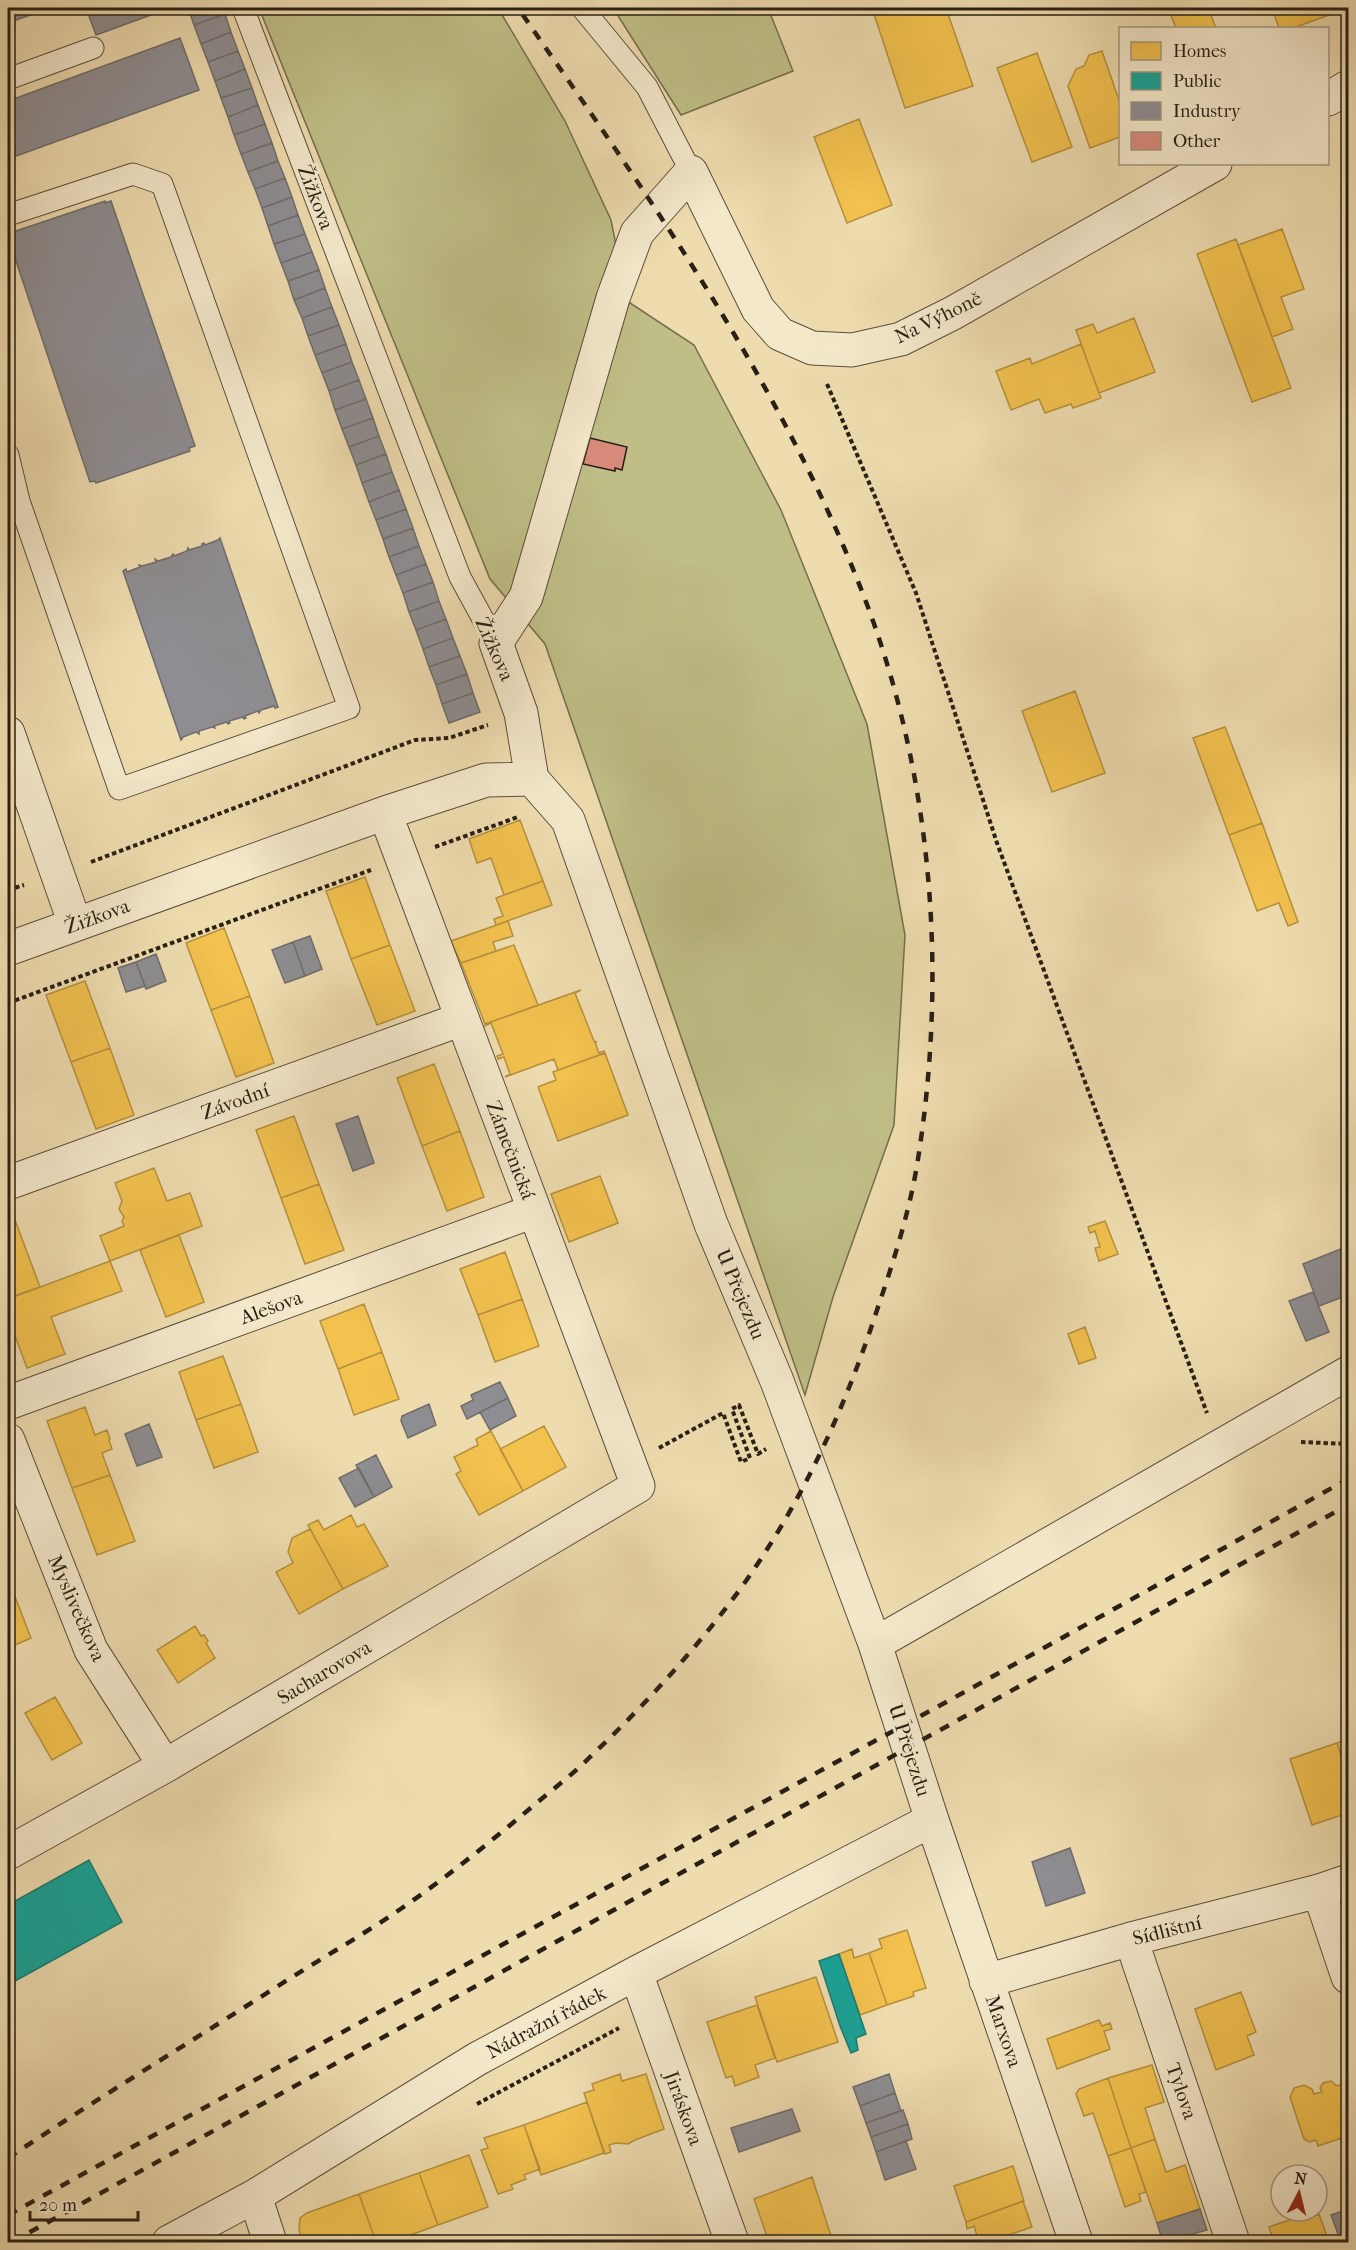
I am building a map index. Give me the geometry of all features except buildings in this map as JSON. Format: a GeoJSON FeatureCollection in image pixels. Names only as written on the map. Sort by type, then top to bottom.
{"type":"FeatureCollection","features":[{"type":"Feature","properties":{"kind":"street"},"geometry":{"type":"LineString","coordinates":[[1329,98],[1348,87]]}},
{"type":"Feature","properties":{"kind":"street","name":"Na Výhoně"},"geometry":{"type":"LineString","coordinates":[[690,172],[758,309],[780,334],[812,348],[852,350],[901,339],[953,313],[1213,165]]}},
{"type":"Feature","properties":{"kind":"street"},"geometry":{"type":"LineString","coordinates":[[496,643],[526,597],[613,298],[637,233],[690,172]]}},
{"type":"Feature","properties":{"kind":"street","name":"Žižkova"},"geometry":{"type":"LineString","coordinates":[[8,949],[385,813],[486,780],[532,779],[521,713],[496,643]]}},
{"type":"Feature","properties":{"kind":"street"},"geometry":{"type":"LineString","coordinates":[[8,733],[75,924]]}},
{"type":"Feature","properties":{"kind":"street","name":"U Přejezdu"},"geometry":{"type":"LineString","coordinates":[[532,779],[568,820],[711,1224],[777,1381],[876,1644],[932,1820]]}},
{"type":"Feature","properties":{"kind":"street","name":"Zámečnická"},"geometry":{"type":"LineString","coordinates":[[385,813],[634,1475]]}},
{"type":"Feature","properties":{"kind":"street","name":"Závodní"},"geometry":{"type":"LineString","coordinates":[[8,1183],[462,1019]]}},
{"type":"Feature","properties":{"kind":"street","name":"Alešova"},"geometry":{"type":"LineString","coordinates":[[8,1403],[534,1210]]}},
{"type":"Feature","properties":{"kind":"street"},"geometry":{"type":"LineString","coordinates":[[876,1644],[1348,1373]]}},
{"type":"Feature","properties":{"kind":"street","name":"Myslivečkova"},"geometry":{"type":"LineString","coordinates":[[8,1440],[92,1650],[165,1766]]}},
{"type":"Feature","properties":{"kind":"street","name":"Sacharovova"},"geometry":{"type":"LineString","coordinates":[[8,1853],[165,1766],[634,1475]]}},
{"type":"Feature","properties":{"kind":"street","name":"Nádražní řádek"},"geometry":{"type":"LineString","coordinates":[[169,2242],[255,2196],[477,2059],[636,1973],[932,1820]]}},
{"type":"Feature","properties":{"kind":"street","name":"Marxova"},"geometry":{"type":"LineString","coordinates":[[932,1820],[1076,2242]]}},
{"type":"Feature","properties":{"kind":"street"},"geometry":{"type":"LineString","coordinates":[[1334,1886],[1348,1977]]}},
{"type":"Feature","properties":{"kind":"street","name":"Sídlištní"},"geometry":{"type":"LineString","coordinates":[[986,1981],[1131,1939],[1334,1886]]}},
{"type":"Feature","properties":{"kind":"street","name":"Tylova"},"geometry":{"type":"LineString","coordinates":[[1131,1939],[1233,2242]]}},
{"type":"Feature","properties":{"kind":"street","name":"Jiráskova"},"geometry":{"type":"LineString","coordinates":[[636,1973],[732,2242]]}},
{"type":"Feature","properties":{"kind":"street"},"geometry":{"type":"LineString","coordinates":[[255,2196],[270,2242]]}},
{"type":"Feature","properties":{"kind":"lane","name":"Žižkova"},"geometry":{"type":"LineString","coordinates":[[243,8],[460,577],[496,643]]}},
{"type":"Feature","properties":{"kind":"lane"},"geometry":{"type":"LineString","coordinates":[[582,8],[646,87],[690,172]]}},
{"type":"Feature","properties":{"kind":"lane"},"geometry":{"type":"LineString","coordinates":[[8,79],[93,48]]}},
{"type":"Feature","properties":{"kind":"lane"},"geometry":{"type":"LineString","coordinates":[[8,215],[133,174],[162,184],[349,708],[119,789],[19,501],[8,458]]}},
{"type":"Feature","properties":{"kind":"path"},"geometry":{"type":"LineString","coordinates":[[812,348],[916,593],[997,843],[1220,1448]]}},
{"type":"Feature","properties":{"kind":"path"},"geometry":{"type":"LineString","coordinates":[[8,890],[58,875],[415,740],[449,738],[521,713]]}},
{"type":"Feature","properties":{"kind":"path"},"geometry":{"type":"LineString","coordinates":[[8,1003],[522,816]]}},
{"type":"Feature","properties":{"kind":"path"},"geometry":{"type":"LineString","coordinates":[[634,1475],[723,1413],[741,1462],[750,1458],[732,1408],[739,1405],[758,1454],[768,1448]]}},
{"type":"Feature","properties":{"kind":"shaded area"},"geometry":{"type":"Polygon","coordinates":[[[259,8],[498,8],[565,121],[611,220],[627,301],[694,345],[781,510],[867,724],[905,935],[894,1125],[833,1297],[805,1395],[545,644],[490,579],[259,8]]]}},
{"type":"Feature","properties":{"kind":"shaded area"},"geometry":{"type":"Polygon","coordinates":[[[613,8],[768,8],[793,71],[681,115],[613,8]]]}},
{"type":"Feature","properties":{"kind":"railway"},"geometry":{"type":"LineString","coordinates":[[8,2158],[420,1895],[472,1856],[571,1774],[650,1697],[706,1633],[741,1588],[802,1490],[850,1386],[895,1256],[906,1217],[918,1159],[927,1088],[932,1016],[932,944],[928,872],[919,801],[905,731],[886,662],[863,594],[830,516],[793,439],[752,364],[662,219],[518,8]]}},
{"type":"Feature","properties":{"kind":"railway"},"geometry":{"type":"LineString","coordinates":[[8,2215],[970,1689],[1348,1479]]}},
{"type":"Feature","properties":{"kind":"railway"},"geometry":{"type":"LineString","coordinates":[[12,2242],[1348,1505]]}}]}
